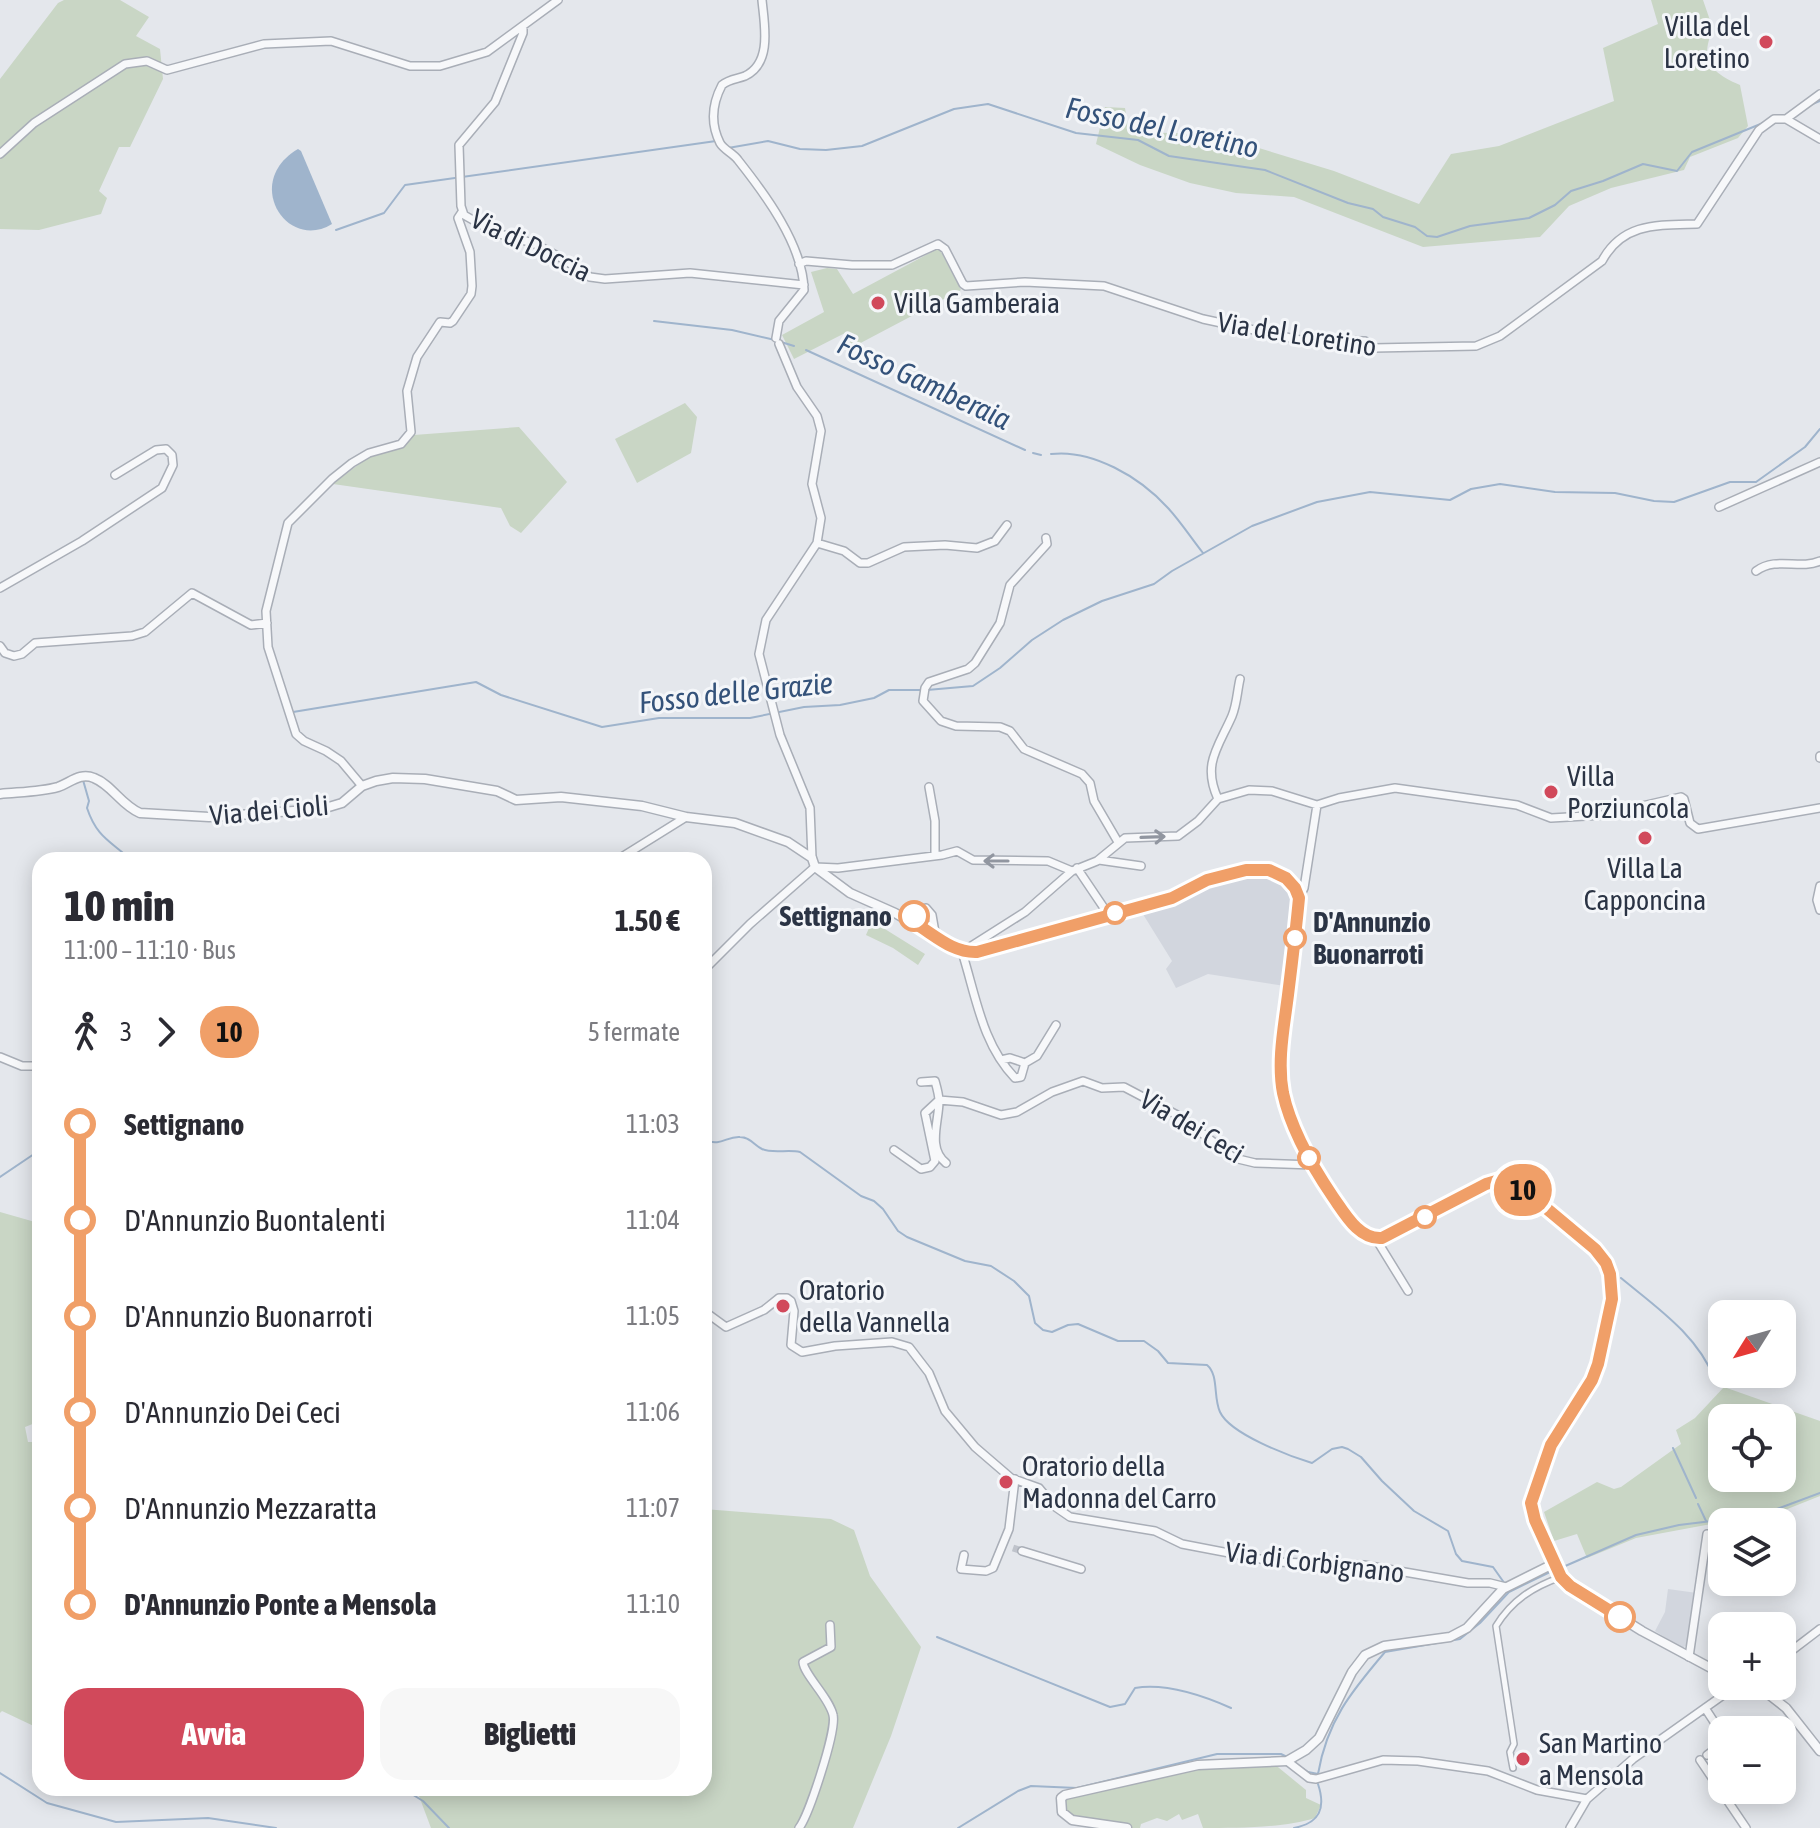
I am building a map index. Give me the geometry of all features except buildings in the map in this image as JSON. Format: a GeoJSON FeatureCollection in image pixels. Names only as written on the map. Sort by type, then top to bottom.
{"type":"FeatureCollection","features":[{"type":"Feature","properties":{"kind":"street"},"geometry":{"type":"LineString","coordinates":[[0,154],[34,123],[125,64],[147,61],[167,70],[264,44],[331,41],[410,66],[440,66],[487,52],[558,0]]}},
{"type":"Feature","properties":{"kind":"street"},"geometry":{"type":"LineString","coordinates":[[712,962],[813,863],[810,808],[780,735],[759,654],[766,620],[817,543],[821,515],[812,484],[821,431],[817,416],[797,387],[778,341],[779,321],[798,301],[804,285],[799,264],[766,197],[736,156],[721,144],[713,117],[714,103],[722,85],[747,75],[766,47],[762,0]]}},
{"type":"Feature","properties":{"kind":"street","name":"Via di Doccia"},"geometry":{"type":"LineString","coordinates":[[523,26],[523,33],[495,102],[459,145],[462,212],[496,233],[533,243],[590,277],[605,279],[690,273],[804,285]]}},
{"type":"Feature","properties":{"kind":"street","name":"Via del Loretino"},"geometry":{"type":"LineString","coordinates":[[799,264],[806,261],[892,265],[938,244],[945,249],[966,286],[1025,282],[1104,286],[1203,319],[1300,340],[1365,341],[1373,348],[1476,346],[1500,336],[1602,261],[1611,244],[1648,225],[1697,224],[1759,130],[1774,119],[1786,119],[1820,94]]}},
{"type":"Feature","properties":{"kind":"street"},"geometry":{"type":"LineString","coordinates":[[1786,119],[1820,139]]}},
{"type":"Feature","properties":{"kind":"street"},"geometry":{"type":"LineString","coordinates":[[362,786],[341,761],[296,734],[268,647],[267,604],[288,523],[352,463],[369,453],[401,444],[411,432],[407,391],[417,357],[440,322],[442,320],[447,324],[453,321],[471,294],[470,252],[458,218],[462,212]]}},
{"type":"Feature","properties":{"kind":"street"},"geometry":{"type":"LineString","coordinates":[[0,588],[82,541],[162,488],[173,465],[172,455],[166,449],[156,450],[115,475]]}},
{"type":"Feature","properties":{"kind":"street"},"geometry":{"type":"LineString","coordinates":[[1719,507],[1820,462]]}},
{"type":"Feature","properties":{"kind":"street"},"geometry":{"type":"LineString","coordinates":[[817,543],[844,551],[860,563],[868,563],[904,547],[945,545],[977,548],[995,541],[1007,525]]}},
{"type":"Feature","properties":{"kind":"street"},"geometry":{"type":"LineString","coordinates":[[1046,538],[1047,544],[1010,585],[1000,623],[975,663],[968,669],[929,682],[923,701],[941,721],[956,726],[1000,727],[1010,731],[1024,749],[1082,774],[1090,783],[1094,801],[1118,842]]}},
{"type":"Feature","properties":{"kind":"street"},"geometry":{"type":"LineString","coordinates":[[1756,571],[1766,564],[1811,565],[1820,561]]}},
{"type":"Feature","properties":{"kind":"street"},"geometry":{"type":"LineString","coordinates":[[0,646],[5,653],[14,656],[22,654],[35,643],[132,636],[145,632],[192,593],[251,625],[267,623]]}},
{"type":"Feature","properties":{"kind":"street"},"geometry":{"type":"LineString","coordinates":[[1218,799],[1212,788],[1211,761],[1232,716],[1240,679]]}},
{"type":"Feature","properties":{"kind":"street","name":"Via dei Cioli"},"geometry":{"type":"LineString","coordinates":[[0,794],[58,786],[85,776],[95,778],[129,809],[140,813],[209,817],[335,806],[362,786],[393,778],[425,779],[497,791],[516,800],[573,798],[642,806],[686,817],[745,826],[788,842],[850,893],[908,920],[962,952]]}},
{"type":"Feature","properties":{"kind":"street"},"geometry":{"type":"LineString","coordinates":[[929,787],[935,821],[935,854]]}},
{"type":"Feature","properties":{"kind":"street"},"geometry":{"type":"LineString","coordinates":[[962,952],[1025,912],[1075,869],[1099,860],[1118,842],[1130,837],[1183,834],[1218,799],[1249,790],[1261,790],[1317,805],[1395,788],[1517,805],[1551,818],[1603,815],[1681,797],[1690,823],[1698,829],[1820,808]]}},
{"type":"Feature","properties":{"kind":"street"},"geometry":{"type":"LineString","coordinates":[[1317,805],[1304,888],[1299,898],[1281,1050],[1281,1073],[1288,1113],[1313,1165],[1353,1224],[1376,1239],[1408,1291]]}},
{"type":"Feature","properties":{"kind":"street"},"geometry":{"type":"LineString","coordinates":[[630,852],[686,817]]}},
{"type":"Feature","properties":{"kind":"street"},"geometry":{"type":"LineString","coordinates":[[813,863],[838,868],[957,851],[980,861],[1048,861],[1075,869],[1108,914]]}},
{"type":"Feature","properties":{"kind":"street"},"geometry":{"type":"LineString","coordinates":[[1099,860],[1141,866]]}},
{"type":"Feature","properties":{"kind":"street"},"geometry":{"type":"LineString","coordinates":[[962,952],[1001,946],[1172,898],[1207,880],[1246,870],[1269,870],[1286,878],[1299,898]]}},
{"type":"Feature","properties":{"kind":"street"},"geometry":{"type":"LineString","coordinates":[[1820,886],[1817,900],[1820,910]]}},
{"type":"Feature","properties":{"kind":"street"},"geometry":{"type":"LineString","coordinates":[[908,920],[916,911],[926,908],[932,915],[936,938]]}},
{"type":"Feature","properties":{"kind":"street"},"geometry":{"type":"LineString","coordinates":[[962,952],[990,1043],[1015,1078],[1021,1077],[1025,1063],[1037,1056],[1056,1025]]}},
{"type":"Feature","properties":{"kind":"street"},"geometry":{"type":"LineString","coordinates":[[0,1057],[22,1066],[32,1066]]}},
{"type":"Feature","properties":{"kind":"street"},"geometry":{"type":"LineString","coordinates":[[1001,1060],[1010,1058],[1025,1063]]}},
{"type":"Feature","properties":{"kind":"street"},"geometry":{"type":"LineString","coordinates":[[921,1082],[935,1081],[939,1100],[935,1145],[939,1157],[946,1163]]}},
{"type":"Feature","properties":{"kind":"street","name":"Via dei Ceci"},"geometry":{"type":"LineString","coordinates":[[939,1100],[963,1102],[1001,1115],[1017,1112],[1052,1092],[1083,1081],[1102,1088],[1124,1087],[1181,1117],[1234,1158],[1255,1163],[1313,1165]]}},
{"type":"Feature","properties":{"kind":"street"},"geometry":{"type":"LineString","coordinates":[[894,1150],[921,1169],[930,1167],[935,1161],[925,1113],[939,1100]]}},
{"type":"Feature","properties":{"kind":"street"},"geometry":{"type":"LineString","coordinates":[[1376,1239],[1402,1229],[1486,1184],[1508,1179],[1595,1249],[1606,1263],[1612,1299],[1598,1364],[1592,1380],[1551,1445],[1531,1503],[1535,1520],[1558,1570],[1570,1586],[1708,1667]]}},
{"type":"Feature","properties":{"kind":"street","name":"Via di Corbignano"},"geometry":{"type":"LineString","coordinates":[[712,1317],[726,1327],[764,1310],[779,1298],[787,1298],[794,1311],[791,1345],[802,1352],[892,1342],[909,1347],[929,1373],[945,1411],[975,1447],[1003,1473],[1039,1488],[1054,1506],[1070,1517],[1155,1531],[1182,1544],[1276,1562],[1364,1565],[1506,1587]]}},
{"type":"Feature","properties":{"kind":"street"},"geometry":{"type":"LineString","coordinates":[[964,1555],[961,1569],[990,1571],[1009,1529],[1015,1479]]}},
{"type":"Feature","properties":{"kind":"street"},"geometry":{"type":"LineString","coordinates":[[1689,1657],[1707,1534]]}},
{"type":"Feature","properties":{"kind":"street"},"geometry":{"type":"LineString","coordinates":[[1003,1545],[1081,1569]]}},
{"type":"Feature","properties":{"kind":"street"},"geometry":{"type":"LineString","coordinates":[[1127,1828],[1072,1820],[1062,1812],[1061,1798],[1198,1765],[1287,1761],[1319,1738],[1352,1672],[1365,1655],[1384,1646],[1460,1633],[1506,1587],[1558,1570]]}},
{"type":"Feature","properties":{"kind":"street"},"geometry":{"type":"LineString","coordinates":[[1513,1779],[1510,1752],[1514,1744],[1496,1626],[1518,1598],[1558,1570]]}},
{"type":"Feature","properties":{"kind":"street"},"geometry":{"type":"LineString","coordinates":[[799,1828],[809,1811],[834,1723],[826,1700],[804,1669],[803,1662],[831,1647],[830,1625]]}},
{"type":"Feature","properties":{"kind":"street"},"geometry":{"type":"LineString","coordinates":[[1796,1647],[1820,1629]]}},
{"type":"Feature","properties":{"kind":"street"},"geometry":{"type":"LineString","coordinates":[[1570,1828],[1587,1799],[1645,1750],[1716,1700]]}},
{"type":"Feature","properties":{"kind":"street"},"geometry":{"type":"LineString","coordinates":[[1776,1700],[1786,1708],[1820,1751]]}},
{"type":"Feature","properties":{"kind":"street"},"geometry":{"type":"LineString","coordinates":[[1705,1708],[1710,1716]]}},
{"type":"Feature","properties":{"kind":"street"},"geometry":{"type":"LineString","coordinates":[[1287,1761],[1313,1778],[1383,1760],[1399,1759],[1488,1771],[1543,1792],[1587,1799]]}},
{"type":"Feature","properties":{"kind":"street"},"geometry":{"type":"LineString","coordinates":[[1732,1804],[1746,1828]]}},
{"type":"Feature","properties":{"kind":"shaded area"},"geometry":{"type":"Polygon","coordinates":[[[1269,874],[1281,879],[1294,897],[1285,986],[1208,974],[1176,988],[1166,969],[1172,961],[1141,911],[1171,903],[1215,879],[1269,874]]]}},
{"type":"Feature","properties":{"kind":"shaded area"},"geometry":{"type":"Polygon","coordinates":[[[1668,1589],[1697,1593],[1689,1644],[1682,1648],[1655,1631],[1665,1612],[1668,1589]]]}},
{"type":"Feature","properties":{"kind":"green space"},"geometry":{"type":"Polygon","coordinates":[[[64,0],[120,0],[149,17],[136,36],[160,49],[163,79],[130,147],[119,147],[99,191],[107,198],[101,214],[39,230],[0,229],[0,79],[58,3],[64,0]]]}},
{"type":"Feature","properties":{"kind":"green space"},"geometry":{"type":"Polygon","coordinates":[[[1651,0],[1703,0],[1713,29],[1707,49],[1710,64],[1740,85],[1748,126],[1738,138],[1690,157],[1684,170],[1611,188],[1569,206],[1540,237],[1423,247],[1294,197],[1236,193],[1190,183],[1140,165],[1096,144],[1105,107],[1125,108],[1129,132],[1213,134],[1334,171],[1419,204],[1451,154],[1499,146],[1614,101],[1603,48],[1658,24],[1651,0]]]}},
{"type":"Feature","properties":{"kind":"green space","name":"Villa Gamberaia"},"geometry":{"type":"Polygon","coordinates":[[[939,248],[961,290],[853,347],[845,333],[794,359],[782,335],[824,312],[811,272],[837,269],[853,294],[939,248]]]}},
{"type":"Feature","properties":{"kind":"green space"},"geometry":{"type":"Polygon","coordinates":[[[685,403],[697,417],[691,453],[637,483],[615,439],[685,403]]]}},
{"type":"Feature","properties":{"kind":"green space"},"geometry":{"type":"Polygon","coordinates":[[[519,427],[567,482],[521,533],[510,526],[501,508],[333,484],[367,458],[403,446],[414,435],[519,427]]]}},
{"type":"Feature","properties":{"kind":"green space"},"geometry":{"type":"Polygon","coordinates":[[[872,921],[925,954],[918,965],[866,935],[872,921]]]}},
{"type":"Feature","properties":{"kind":"green space"},"geometry":{"type":"Polygon","coordinates":[[[0,1212],[32,1221],[32,1424],[25,1427],[28,1442],[32,1442],[32,1725],[2,1711],[0,1713],[0,1212]]]}},
{"type":"Feature","properties":{"kind":"green space"},"geometry":{"type":"Polygon","coordinates":[[[1723,1388],[1772,1404],[1708,1404],[1723,1388]]]}},
{"type":"Feature","properties":{"kind":"green space"},"geometry":{"type":"Polygon","coordinates":[[[1708,1404],[1708,1492],[1796,1492],[1796,1412],[1820,1421],[1820,1496],[1790,1508],[1708,1508],[1708,1525],[1636,1538],[1587,1558],[1577,1534],[1554,1541],[1544,1512],[1597,1482],[1614,1489],[1621,1487],[1681,1444],[1676,1430],[1695,1418],[1708,1404]]]}},
{"type":"Feature","properties":{"kind":"green space"},"geometry":{"type":"Polygon","coordinates":[[[712,1510],[831,1519],[854,1530],[870,1576],[921,1647],[891,1736],[853,1828],[431,1828],[419,1796],[712,1796],[712,1510]]]}},
{"type":"Feature","properties":{"kind":"green space"},"geometry":{"type":"Polygon","coordinates":[[[1273,1763],[1306,1790],[1306,1798],[1321,1805],[1315,1818],[1275,1826],[1203,1828],[1198,1814],[1182,1820],[1179,1814],[1167,1821],[1157,1818],[1141,1824],[1140,1828],[1131,1828],[1070,1816],[1064,1811],[1065,1798],[1201,1767],[1273,1763]]]}},
{"type":"Feature","properties":{"kind":"water"},"geometry":{"type":"Polygon","coordinates":[[[298,149],[332,224],[315,230],[300,229],[287,221],[277,209],[272,195],[273,179],[282,163],[298,149]]]}},
{"type":"Feature","properties":{"kind":"waterway","name":"Fosso del Loretino"},"geometry":{"type":"LineString","coordinates":[[1810,105],[1820,101]]}},
{"type":"Feature","properties":{"kind":"waterway","name":"Fosso del Loretino"},"geometry":{"type":"LineString","coordinates":[[728,148],[768,141],[800,149],[862,146],[954,109],[988,104],[1076,133],[1138,140],[1169,156],[1265,170],[1348,203],[1373,209],[1383,217],[1415,227],[1427,236],[1437,237],[1470,226],[1529,218],[1555,205],[1571,191],[1643,164],[1677,171],[1692,152],[1763,123]]}},
{"type":"Feature","properties":{"kind":"waterway","name":"Fosso del Loretino"},"geometry":{"type":"LineString","coordinates":[[336,230],[384,213],[405,185],[716,141]]}},
{"type":"Feature","properties":{"kind":"waterway","name":"Fosso Gamberaia"},"geometry":{"type":"LineString","coordinates":[[654,321],[732,330],[775,340]]}},
{"type":"Feature","properties":{"kind":"waterway","name":"Fosso Gamberaia"},"geometry":{"type":"LineString","coordinates":[[781,342],[794,346]]}},
{"type":"Feature","properties":{"kind":"waterway","name":"Fosso Gamberaia"},"geometry":{"type":"LineString","coordinates":[[806,350],[1025,450]]}},
{"type":"Feature","properties":{"kind":"waterway"},"geometry":{"type":"LineString","coordinates":[[927,690],[973,686],[1063,620],[1102,601],[1154,584],[1252,526],[1317,502],[1370,492],[1450,500],[1471,489],[1500,484],[1555,492],[1615,493],[1674,502],[1730,482],[1756,482],[1805,447],[1820,429]]}},
{"type":"Feature","properties":{"kind":"waterway","name":"Fosso Gamberaia"},"geometry":{"type":"LineString","coordinates":[[1033,453],[1041,455]]}},
{"type":"Feature","properties":{"kind":"waterway","name":"Fosso Gamberaia"},"geometry":{"type":"LineString","coordinates":[[1051,454],[1083,456],[1129,476],[1168,508],[1203,553]]}},
{"type":"Feature","properties":{"kind":"waterway","name":"Fosso delle Grazie"},"geometry":{"type":"LineString","coordinates":[[293,712],[476,682],[501,695],[602,727],[659,718],[750,718],[804,707],[840,705],[874,698],[889,690],[921,690]]}},
{"type":"Feature","properties":{"kind":"waterway"},"geometry":{"type":"LineString","coordinates":[[83,780],[89,801],[87,808],[95,826],[122,852]]}},
{"type":"Feature","properties":{"kind":"waterway"},"geometry":{"type":"LineString","coordinates":[[712,1141],[743,1137],[762,1149],[800,1152],[861,1196],[874,1201],[898,1231],[907,1237],[965,1261],[991,1266],[1014,1281],[1029,1296],[1035,1323],[1043,1330],[1052,1332],[1078,1324],[1118,1341],[1144,1341],[1168,1363],[1207,1365],[1213,1374],[1220,1412],[1235,1428],[1261,1443],[1312,1463],[1332,1449],[1348,1449],[1361,1457],[1414,1511],[1448,1531],[1456,1554],[1462,1561],[1493,1567],[1505,1584]]}},
{"type":"Feature","properties":{"kind":"waterway"},"geometry":{"type":"LineString","coordinates":[[0,1177],[32,1155]]}},
{"type":"Feature","properties":{"kind":"waterway"},"geometry":{"type":"LineString","coordinates":[[1621,1278],[1662,1311],[1687,1336],[1708,1364]]}},
{"type":"Feature","properties":{"kind":"waterway"},"geometry":{"type":"LineString","coordinates":[[1673,1448],[1696,1498]]}},
{"type":"Feature","properties":{"kind":"waterway"},"geometry":{"type":"LineString","coordinates":[[1563,1567],[1636,1535],[1679,1525],[1761,1515],[1820,1493]]}},
{"type":"Feature","properties":{"kind":"waterway"},"geometry":{"type":"LineString","coordinates":[[1698,1504],[1706,1521]]}},
{"type":"Feature","properties":{"kind":"waterway"},"geometry":{"type":"LineString","coordinates":[[1296,1764],[1318,1774],[1327,1738],[1342,1708],[1385,1652],[1460,1639],[1509,1592],[1550,1572]]}},
{"type":"Feature","properties":{"kind":"waterway"},"geometry":{"type":"LineString","coordinates":[[937,1637],[1110,1707],[1125,1704],[1135,1688],[1159,1687],[1209,1699],[1231,1708]]}},
{"type":"Feature","properties":{"kind":"waterway"},"geometry":{"type":"LineString","coordinates":[[958,1828],[1031,1786],[1077,1788],[1217,1754],[1281,1754],[1287,1757]]}},
{"type":"Feature","properties":{"kind":"waterway"},"geometry":{"type":"LineString","coordinates":[[0,1773],[32,1793]]}},
{"type":"Feature","properties":{"kind":"waterway"},"geometry":{"type":"LineString","coordinates":[[1294,1828],[1310,1822],[1319,1813],[1321,1800],[1318,1784]]}},
{"type":"Feature","properties":{"kind":"waterway"},"geometry":{"type":"LineString","coordinates":[[36,1796],[47,1803],[116,1822],[208,1818],[276,1828]]}},
{"type":"Feature","properties":{"kind":"waterway"},"geometry":{"type":"LineString","coordinates":[[415,1796],[449,1828]]}},
{"type":"Feature","properties":{"kind":"tunnel"},"geometry":{"type":"LineString","coordinates":[[1013,1548],[1022,1551]]}},
{"type":"Feature","properties":{"kind":"bus line","name":"10"},"geometry":{"type":"LineString","coordinates":[[914,916],[911,921],[936,938],[962,952],[977,952],[1172,898],[1217,876],[1246,870],[1269,870],[1286,878],[1299,898],[1281,1050],[1283,1091],[1288,1113],[1309,1158],[1346,1217],[1360,1231],[1376,1239],[1382,1238],[1486,1184],[1508,1179],[1595,1249],[1606,1263],[1612,1299],[1598,1364],[1592,1380],[1551,1445],[1531,1503],[1535,1520],[1561,1577],[1620,1617]]}},
{"type":"Feature","properties":{"kind":"place","name":"Villa del Loretino"},"geometry":{"type":"Point","coordinates":[1766,42]}},
{"type":"Feature","properties":{"kind":"place","name":"Villa Gamberaia"},"geometry":{"type":"Point","coordinates":[878,303]}},
{"type":"Feature","properties":{"kind":"place","name":"Villa Porziuncola"},"geometry":{"type":"Point","coordinates":[1551,792]}},
{"type":"Feature","properties":{"kind":"place","name":"Villa La Capponcina"},"geometry":{"type":"Point","coordinates":[1645,838]}},
{"type":"Feature","properties":{"kind":"place","name":"Settignano"},"geometry":{"type":"Point","coordinates":[914,916]}},
{"type":"Feature","properties":{"kind":"place","name":"D'Annunzio Buonarroti"},"geometry":{"type":"Point","coordinates":[1295,938]}},
{"type":"Feature","properties":{"kind":"place","name":"Oratorio della Vannella"},"geometry":{"type":"Point","coordinates":[783,1306]}},
{"type":"Feature","properties":{"kind":"place","name":"Oratorio della Madonna del Carro"},"geometry":{"type":"Point","coordinates":[1006,1482]}},
{"type":"Feature","properties":{"kind":"place","name":"San Martino a Mensola"},"geometry":{"type":"Point","coordinates":[1523,1759]}}]}
